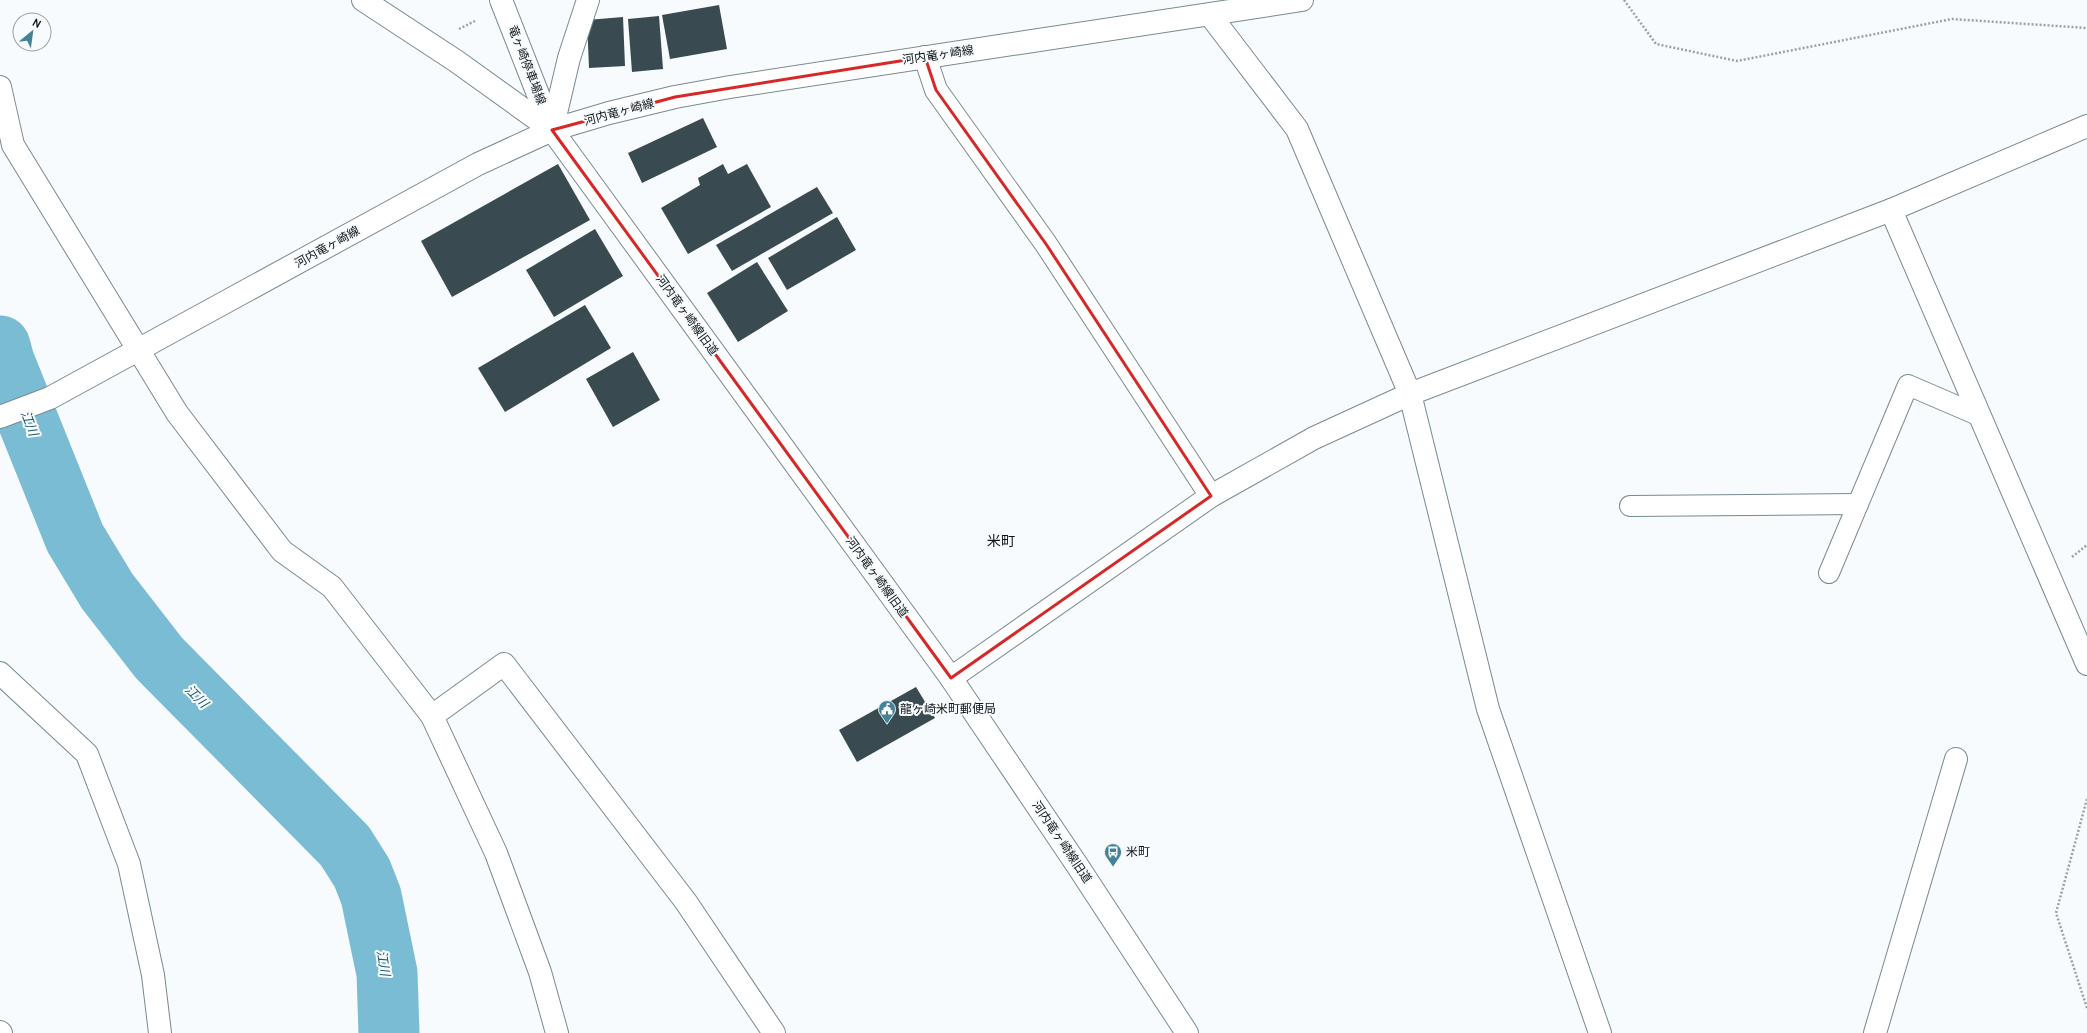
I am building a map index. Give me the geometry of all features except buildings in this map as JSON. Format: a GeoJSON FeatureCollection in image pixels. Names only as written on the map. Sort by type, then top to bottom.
{"type":"FeatureCollection","features":[{"type":"Feature","properties":{"kind":"street"},"geometry":{"type":"LineString","coordinates":[[362,0],[456,61],[552,130],[569,58],[588,0]]}},
{"type":"Feature","properties":{"kind":"street","name":"竜ヶ崎停車場線"},"geometry":{"type":"LineString","coordinates":[[501,0],[552,130]]}},
{"type":"Feature","properties":{"kind":"street","name":"河内竜ヶ崎線"},"geometry":{"type":"LineString","coordinates":[[0,417],[50,398],[478,164],[552,130],[609,113],[675,97],[925,57],[1302,0]]}},
{"type":"Feature","properties":{"kind":"street"},"geometry":{"type":"LineString","coordinates":[[1210,15],[1297,129],[1410,394],[1488,709],[1600,1033]]}},
{"type":"Feature","properties":{"kind":"street"},"geometry":{"type":"LineString","coordinates":[[925,57],[936,90],[1046,244],[1211,496]]}},
{"type":"Feature","properties":{"kind":"street"},"geometry":{"type":"LineString","coordinates":[[0,87],[13,145],[177,413],[282,551],[332,587],[432,716],[496,853],[540,972],[557,1033]]}},
{"type":"Feature","properties":{"kind":"street"},"geometry":{"type":"LineString","coordinates":[[951,678],[1211,496],[1314,438],[1410,394],[1891,210],[2087,126]]}},
{"type":"Feature","properties":{"kind":"street","name":"河内竜ヶ崎線旧道"},"geometry":{"type":"LineString","coordinates":[[552,130],[951,678],[1077,864],[1187,1033]]}},
{"type":"Feature","properties":{"kind":"street"},"geometry":{"type":"LineString","coordinates":[[1891,210],[2087,664]]}},
{"type":"Feature","properties":{"kind":"street"},"geometry":{"type":"LineString","coordinates":[[432,716],[504,664],[686,902],[774,1033]]}},
{"type":"Feature","properties":{"kind":"street"},"geometry":{"type":"LineString","coordinates":[[0,673],[87,754],[129,864],[153,975],[160,1033]]}},
{"type":"Feature","properties":{"kind":"street"},"geometry":{"type":"LineString","coordinates":[[1875,1033],[1956,759]]}},
{"type":"Feature","properties":{"kind":"lane"},"geometry":{"type":"LineString","coordinates":[[1829,573],[1908,385],[1980,416]]}},
{"type":"Feature","properties":{"kind":"lane"},"geometry":{"type":"LineString","coordinates":[[1630,506],[1858,504]]}},
{"type":"Feature","properties":{"kind":"path"},"geometry":{"type":"LineString","coordinates":[[1624,0],[1656,44],[1737,61],[1952,19],[2087,28]]}},
{"type":"Feature","properties":{"kind":"path"},"geometry":{"type":"LineString","coordinates":[[458,33],[460,27],[474,21]]}},
{"type":"Feature","properties":{"kind":"path"},"geometry":{"type":"LineString","coordinates":[[2087,799],[2056,913],[2087,1008]]}},
{"type":"Feature","properties":{"kind":"highlighted area"},"geometry":{"type":"Polygon","coordinates":[[[925,57],[936,90],[1046,244],[1211,496],[951,678],[552,130],[675,97],[925,57]]]}},
{"type":"Feature","properties":{"kind":"waterway","name":"江川"},"geometry":{"type":"LineString","coordinates":[[0,346],[4,361],[75,538],[107,591],[159,658],[345,846],[362,873],[371,896],[387,973],[389,1033]]}},
{"type":"Feature","properties":{"kind":"place","name":"龍ヶ崎米町郵便局"},"geometry":{"type":"Point","coordinates":[887,724]}},
{"type":"Feature","properties":{"kind":"place","name":"米町"},"geometry":{"type":"Point","coordinates":[1113,867]}},
{"type":"Feature","properties":{"kind":"district","name":"米町"},"geometry":{"type":"Point","coordinates":[1001,541]}}]}
